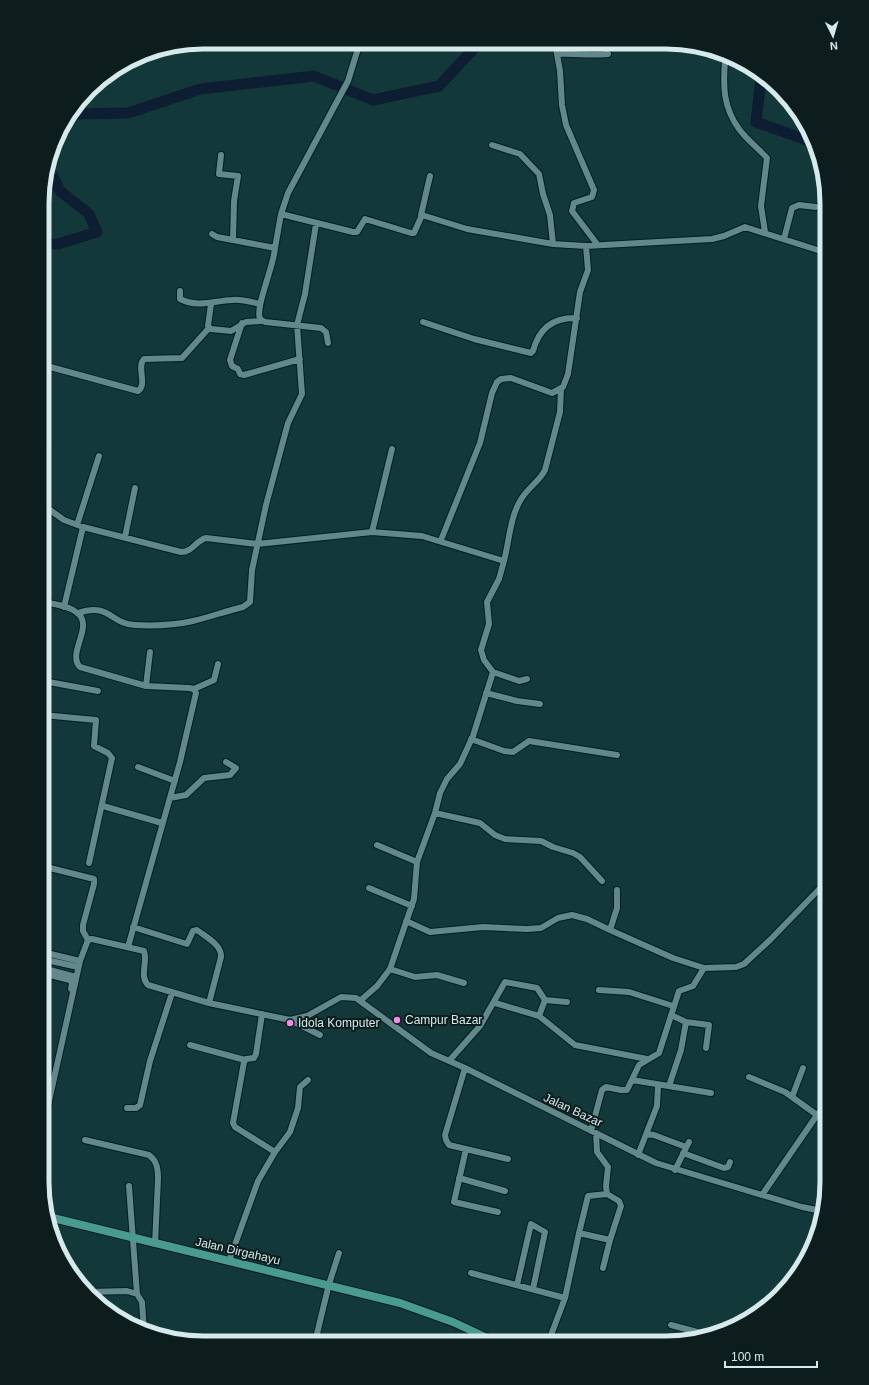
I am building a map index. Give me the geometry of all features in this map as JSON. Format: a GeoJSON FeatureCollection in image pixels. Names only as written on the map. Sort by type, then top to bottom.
{"type":"FeatureCollection","features":[{"type":"Feature","properties":{"kind":"main road","name":"Jalan Dirgahayu"},"geometry":{"type":"LineString","coordinates":[[53,1218],[155,1244],[329,1284],[422,1310],[484,1336]]}},
{"type":"Feature","properties":{"kind":"street"},"geometry":{"type":"LineString","coordinates":[[261,321],[258,312],[273,266],[281,214],[291,186],[348,81],[358,49]]}},
{"type":"Feature","properties":{"kind":"street"},"geometry":{"type":"LineString","coordinates":[[556,49],[566,125],[594,190],[592,197],[574,203],[572,211],[597,244]]}},
{"type":"Feature","properties":{"kind":"street"},"geometry":{"type":"LineString","coordinates":[[557,54],[582,53],[588,56],[608,54]]}},
{"type":"Feature","properties":{"kind":"street"},"geometry":{"type":"LineString","coordinates":[[725,61],[724,81],[726,105],[739,129],[767,158],[761,204],[765,232]]}},
{"type":"Feature","properties":{"kind":"street"},"geometry":{"type":"LineString","coordinates":[[492,145],[520,154],[539,174],[543,194],[550,215],[553,244]]}},
{"type":"Feature","properties":{"kind":"street"},"geometry":{"type":"LineString","coordinates":[[221,155],[219,174],[238,176],[234,201],[233,240]]}},
{"type":"Feature","properties":{"kind":"street"},"geometry":{"type":"LineString","coordinates":[[281,214],[316,224],[355,232],[365,219],[411,233],[414,232],[421,215],[430,176]]}},
{"type":"Feature","properties":{"kind":"street"},"geometry":{"type":"LineString","coordinates":[[784,239],[792,208],[799,205],[816,207]]}},
{"type":"Feature","properties":{"kind":"street"},"geometry":{"type":"LineString","coordinates":[[421,215],[467,229],[553,244],[586,246],[597,244],[712,239],[724,236],[745,227],[765,232],[820,251]]}},
{"type":"Feature","properties":{"kind":"street"},"geometry":{"type":"LineString","coordinates":[[78,613],[90,608],[100,609],[130,624],[137,625],[192,621],[243,607],[251,600],[252,570],[257,544],[288,423],[302,394],[297,326],[305,294],[316,224]]}},
{"type":"Feature","properties":{"kind":"street"},"geometry":{"type":"LineString","coordinates":[[212,234],[233,240],[275,248]]}},
{"type":"Feature","properties":{"kind":"street"},"geometry":{"type":"LineString","coordinates":[[527,679],[519,681],[493,672],[484,660],[481,650],[489,624],[487,602],[499,579],[518,503],[525,492],[542,477],[545,470],[560,412],[561,389],[568,374],[580,292],[588,270],[586,246]]}},
{"type":"Feature","properties":{"kind":"street"},"geometry":{"type":"LineString","coordinates":[[180,291],[179,298],[181,300],[195,304],[211,304],[232,300],[260,304]]}},
{"type":"Feature","properties":{"kind":"street"},"geometry":{"type":"LineString","coordinates":[[209,328],[208,323],[211,304]]}},
{"type":"Feature","properties":{"kind":"street"},"geometry":{"type":"LineString","coordinates":[[423,322],[474,339],[531,353],[533,352],[545,328],[554,321],[564,317],[577,318]]}},
{"type":"Feature","properties":{"kind":"street"},"geometry":{"type":"LineString","coordinates":[[209,328],[231,331],[236,329],[242,323],[261,321],[324,329],[328,342]]}},
{"type":"Feature","properties":{"kind":"street"},"geometry":{"type":"LineString","coordinates":[[242,323],[230,360],[232,366],[238,369],[240,374],[244,375],[300,359]]}},
{"type":"Feature","properties":{"kind":"street"},"geometry":{"type":"LineString","coordinates":[[49,367],[138,392],[142,387],[141,364],[144,359],[182,358],[209,328]]}},
{"type":"Feature","properties":{"kind":"street"},"geometry":{"type":"LineString","coordinates":[[441,540],[480,443],[492,393],[497,382],[506,377],[545,392],[552,393],[561,389]]}},
{"type":"Feature","properties":{"kind":"street"},"geometry":{"type":"LineString","coordinates":[[372,532],[392,449]]}},
{"type":"Feature","properties":{"kind":"street"},"geometry":{"type":"LineString","coordinates":[[64,607],[80,526],[99,456]]}},
{"type":"Feature","properties":{"kind":"street"},"geometry":{"type":"LineString","coordinates":[[125,536],[135,488]]}},
{"type":"Feature","properties":{"kind":"street"},"geometry":{"type":"LineString","coordinates":[[49,509],[64,520],[80,526],[185,552],[192,549],[201,540],[206,538],[257,544],[372,532],[422,536],[441,540],[468,551],[504,561]]}},
{"type":"Feature","properties":{"kind":"street"},"geometry":{"type":"LineString","coordinates":[[49,603],[64,607],[78,613],[81,617],[83,625],[76,659],[78,664],[83,668],[146,686],[194,689],[214,680],[218,664]]}},
{"type":"Feature","properties":{"kind":"street"},"geometry":{"type":"LineString","coordinates":[[146,686],[150,652]]}},
{"type":"Feature","properties":{"kind":"street"},"geometry":{"type":"LineString","coordinates":[[290,1020],[307,1016],[333,1001],[346,996],[361,1000],[385,978],[390,970],[412,906],[416,889],[417,862],[435,813],[442,786],[460,764],[471,739],[493,672]]}},
{"type":"Feature","properties":{"kind":"street"},"geometry":{"type":"LineString","coordinates":[[49,682],[98,691]]}},
{"type":"Feature","properties":{"kind":"street"},"geometry":{"type":"LineString","coordinates":[[128,947],[175,781],[196,694],[194,689]]}},
{"type":"Feature","properties":{"kind":"street"},"geometry":{"type":"LineString","coordinates":[[486,694],[517,701],[540,704]]}},
{"type":"Feature","properties":{"kind":"street"},"geometry":{"type":"LineString","coordinates":[[49,716],[96,720],[94,746],[112,758],[103,806],[89,863]]}},
{"type":"Feature","properties":{"kind":"street"},"geometry":{"type":"LineString","coordinates":[[471,739],[513,752],[529,741],[617,755]]}},
{"type":"Feature","properties":{"kind":"street"},"geometry":{"type":"LineString","coordinates":[[170,798],[186,795],[204,778],[230,776],[236,768],[226,762]]}},
{"type":"Feature","properties":{"kind":"street"},"geometry":{"type":"LineString","coordinates":[[138,767],[175,781]]}},
{"type":"Feature","properties":{"kind":"street"},"geometry":{"type":"LineString","coordinates":[[103,806],[162,823]]}},
{"type":"Feature","properties":{"kind":"street"},"geometry":{"type":"LineString","coordinates":[[435,813],[480,823],[495,835],[505,839],[541,841],[553,847],[573,853],[580,857],[602,881]]}},
{"type":"Feature","properties":{"kind":"street"},"geometry":{"type":"LineString","coordinates":[[377,845],[417,862]]}},
{"type":"Feature","properties":{"kind":"street"},"geometry":{"type":"LineString","coordinates":[[49,868],[94,879],[83,924],[83,931],[88,940],[79,964],[49,1100]]}},
{"type":"Feature","properties":{"kind":"street"},"geometry":{"type":"LineString","coordinates":[[406,921],[430,932],[476,928],[527,929],[541,928],[558,918],[572,915],[587,919],[673,958],[704,968],[736,967],[744,964],[771,939],[820,887]]}},
{"type":"Feature","properties":{"kind":"street"},"geometry":{"type":"LineString","coordinates":[[369,888],[412,906]]}},
{"type":"Feature","properties":{"kind":"street"},"geometry":{"type":"LineString","coordinates":[[610,930],[617,908],[617,890]]}},
{"type":"Feature","properties":{"kind":"street"},"geometry":{"type":"LineString","coordinates":[[133,927],[187,944],[193,931],[197,930],[219,947],[222,952],[209,1003]]}},
{"type":"Feature","properties":{"kind":"street"},"geometry":{"type":"LineString","coordinates":[[88,940],[128,947],[145,953],[144,978],[145,982],[153,988],[209,1003],[290,1020],[320,1035]]}},
{"type":"Feature","properties":{"kind":"street"},"geometry":{"type":"LineString","coordinates":[[49,954],[79,964]]}},
{"type":"Feature","properties":{"kind":"street"},"geometry":{"type":"LineString","coordinates":[[49,960],[79,964]]}},
{"type":"Feature","properties":{"kind":"street"},"geometry":{"type":"LineString","coordinates":[[607,1194],[606,1186],[608,1167],[597,1152],[594,1132],[602,1090],[606,1087],[625,1090],[632,1080],[639,1065],[659,1052],[679,991],[694,986],[704,968]]}},
{"type":"Feature","properties":{"kind":"street"},"geometry":{"type":"LineString","coordinates":[[49,970],[76,977]]}},
{"type":"Feature","properties":{"kind":"street"},"geometry":{"type":"LineString","coordinates":[[390,970],[415,977],[437,975],[464,983]]}},
{"type":"Feature","properties":{"kind":"street"},"geometry":{"type":"LineString","coordinates":[[49,975],[67,979],[72,983],[49,1083]]}},
{"type":"Feature","properties":{"kind":"street"},"geometry":{"type":"LineString","coordinates":[[449,1061],[480,1026],[495,1003],[504,983],[507,982],[537,988],[545,1000]]}},
{"type":"Feature","properties":{"kind":"street"},"geometry":{"type":"LineString","coordinates":[[599,990],[629,992],[674,1006]]}},
{"type":"Feature","properties":{"kind":"street"},"geometry":{"type":"LineString","coordinates":[[127,1108],[136,1108],[140,1105],[150,1061],[172,993]]}},
{"type":"Feature","properties":{"kind":"street","name":"Jalan Bazar"},"geometry":{"type":"LineString","coordinates":[[361,1000],[421,1047],[638,1155],[675,1170],[802,1207],[817,1210]]}},
{"type":"Feature","properties":{"kind":"street"},"geometry":{"type":"LineString","coordinates":[[545,1000],[567,1002]]}},
{"type":"Feature","properties":{"kind":"street"},"geometry":{"type":"LineString","coordinates":[[539,1016],[545,1000]]}},
{"type":"Feature","properties":{"kind":"street"},"geometry":{"type":"LineString","coordinates":[[495,1003],[539,1016],[572,1044],[647,1059]]}},
{"type":"Feature","properties":{"kind":"street"},"geometry":{"type":"LineString","coordinates":[[190,1045],[245,1060],[254,1058],[256,1054],[262,1014]]}},
{"type":"Feature","properties":{"kind":"street"},"geometry":{"type":"LineString","coordinates":[[671,1016],[686,1022],[709,1025],[706,1048]]}},
{"type":"Feature","properties":{"kind":"street"},"geometry":{"type":"LineString","coordinates":[[669,1086],[681,1050],[686,1022]]}},
{"type":"Feature","properties":{"kind":"street"},"geometry":{"type":"LineString","coordinates":[[245,1060],[233,1115],[233,1123],[235,1127],[275,1152]]}},
{"type":"Feature","properties":{"kind":"street"},"geometry":{"type":"LineString","coordinates":[[465,1068],[445,1135],[446,1140],[449,1145],[508,1159]]}},
{"type":"Feature","properties":{"kind":"street"},"geometry":{"type":"LineString","coordinates":[[792,1097],[804,1068]]}},
{"type":"Feature","properties":{"kind":"street"},"geometry":{"type":"LineString","coordinates":[[749,1077],[785,1092],[817,1115]]}},
{"type":"Feature","properties":{"kind":"street"},"geometry":{"type":"LineString","coordinates":[[229,1261],[258,1181],[275,1152],[290,1132],[298,1108],[300,1087],[308,1080]]}},
{"type":"Feature","properties":{"kind":"street"},"geometry":{"type":"LineString","coordinates":[[632,1080],[658,1086],[669,1086],[711,1093]]}},
{"type":"Feature","properties":{"kind":"street"},"geometry":{"type":"LineString","coordinates":[[638,1155],[656,1106],[658,1086]]}},
{"type":"Feature","properties":{"kind":"street"},"geometry":{"type":"LineString","coordinates":[[762,1195],[820,1111]]}},
{"type":"Feature","properties":{"kind":"street"},"geometry":{"type":"LineString","coordinates":[[646,1134],[688,1144],[675,1170]]}},
{"type":"Feature","properties":{"kind":"street"},"geometry":{"type":"LineString","coordinates":[[85,1140],[149,1155],[153,1158],[158,1168],[155,1244]]}},
{"type":"Feature","properties":{"kind":"street"},"geometry":{"type":"LineString","coordinates":[[466,1149],[454,1202],[498,1212]]}},
{"type":"Feature","properties":{"kind":"street"},"geometry":{"type":"LineString","coordinates":[[683,1153],[724,1168],[728,1167],[730,1162]]}},
{"type":"Feature","properties":{"kind":"street"},"geometry":{"type":"LineString","coordinates":[[459,1178],[505,1191]]}},
{"type":"Feature","properties":{"kind":"street"},"geometry":{"type":"LineString","coordinates":[[129,1186],[137,1294],[142,1302],[144,1324]]}},
{"type":"Feature","properties":{"kind":"street"},"geometry":{"type":"LineString","coordinates":[[551,1336],[565,1298],[588,1197],[607,1194],[619,1201],[621,1206],[603,1268]]}},
{"type":"Feature","properties":{"kind":"street"},"geometry":{"type":"LineString","coordinates":[[517,1285],[531,1224],[544,1232],[533,1289]]}},
{"type":"Feature","properties":{"kind":"street"},"geometry":{"type":"LineString","coordinates":[[580,1233],[610,1240]]}},
{"type":"Feature","properties":{"kind":"street"},"geometry":{"type":"LineString","coordinates":[[316,1336],[329,1284],[339,1252]]}},
{"type":"Feature","properties":{"kind":"street"},"geometry":{"type":"LineString","coordinates":[[471,1273],[565,1298]]}},
{"type":"Feature","properties":{"kind":"street"},"geometry":{"type":"LineString","coordinates":[[95,1292],[127,1291],[137,1294]]}},
{"type":"Feature","properties":{"kind":"street"},"geometry":{"type":"LineString","coordinates":[[671,1325],[698,1333]]}},
{"type":"Feature","properties":{"kind":"waterway"},"geometry":{"type":"LineString","coordinates":[[78,114],[128,113],[200,89],[314,76],[373,100],[439,86],[473,49]]}},
{"type":"Feature","properties":{"kind":"waterway"},"geometry":{"type":"LineString","coordinates":[[761,82],[756,122],[806,140]]}},
{"type":"Feature","properties":{"kind":"waterway"},"geometry":{"type":"LineString","coordinates":[[49,244],[58,244],[97,232],[89,214],[60,191],[52,174]]}},
{"type":"Feature","properties":{"kind":"place","name":"Campur Bazar"},"geometry":{"type":"Point","coordinates":[397,1020]}},
{"type":"Feature","properties":{"kind":"place","name":"Idola Komputer"},"geometry":{"type":"Point","coordinates":[290,1023]}}]}
